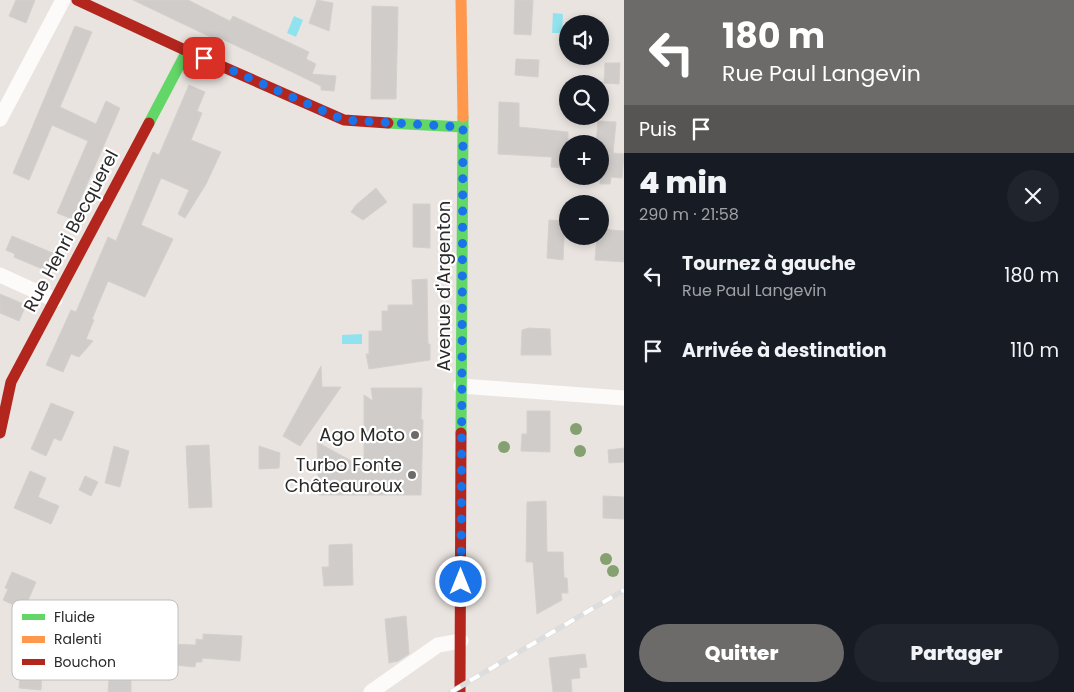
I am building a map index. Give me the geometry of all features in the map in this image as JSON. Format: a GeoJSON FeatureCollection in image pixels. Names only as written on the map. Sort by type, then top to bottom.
{"type":"FeatureCollection","features":[{"type":"Feature","properties":{"kind":"street"},"geometry":{"type":"LineString","coordinates":[[0,119],[63,0]]}},
{"type":"Feature","properties":{"kind":"street"},"geometry":{"type":"LineString","coordinates":[[77,0],[344,120],[463,127]]}},
{"type":"Feature","properties":{"kind":"street","name":"Avenue d'Argenton"},"geometry":{"type":"LineString","coordinates":[[460,692],[462,0]]}},
{"type":"Feature","properties":{"kind":"street","name":"Rue Henri Becquerel"},"geometry":{"type":"LineString","coordinates":[[0,433],[11,382],[187,51]]}},
{"type":"Feature","properties":{"kind":"street"},"geometry":{"type":"LineString","coordinates":[[0,275],[55,300]]}},
{"type":"Feature","properties":{"kind":"street"},"geometry":{"type":"LineString","coordinates":[[461,386],[624,398]]}},
{"type":"Feature","properties":{"kind":"street"},"geometry":{"type":"LineString","coordinates":[[371,692],[438,645],[461,641]]}},
{"type":"Feature","properties":{"kind":"water"},"geometry":{"type":"Polygon","coordinates":[[[553,13],[563,14],[559,15],[559,33],[552,33],[553,13]]]}},
{"type":"Feature","properties":{"kind":"water"},"geometry":{"type":"Polygon","coordinates":[[[294,16],[303,20],[296,37],[287,33],[294,16]]]}},
{"type":"Feature","properties":{"kind":"water"},"geometry":{"type":"Polygon","coordinates":[[[362,334],[362,344],[342,344],[342,335],[362,334]]]}},
{"type":"Feature","properties":{"kind":"building"},"geometry":{"type":"Polygon","coordinates":[[[16,0],[35,0],[26,23],[9,16],[16,0]]]}},
{"type":"Feature","properties":{"kind":"building"},"geometry":{"type":"Polygon","coordinates":[[[133,0],[188,0],[230,21],[233,16],[309,52],[306,59],[316,64],[312,74],[336,76],[334,91],[321,90],[321,86],[290,71],[222,39],[221,42],[133,0]]]}},
{"type":"Feature","properties":{"kind":"building"},"geometry":{"type":"Polygon","coordinates":[[[317,0],[333,3],[329,31],[309,23],[317,0]]]}},
{"type":"Feature","properties":{"kind":"building"},"geometry":{"type":"Polygon","coordinates":[[[515,0],[533,0],[531,35],[514,34],[515,0]]]}},
{"type":"Feature","properties":{"kind":"building"},"geometry":{"type":"Polygon","coordinates":[[[372,6],[398,7],[396,99],[371,99],[372,6]]]}},
{"type":"Feature","properties":{"kind":"building"},"geometry":{"type":"Polygon","coordinates":[[[75,26],[92,32],[60,107],[96,124],[106,101],[120,108],[72,219],[57,213],[88,141],[52,125],[29,180],[13,173],[75,26]]]}},
{"type":"Feature","properties":{"kind":"building"},"geometry":{"type":"Polygon","coordinates":[[[516,59],[539,60],[538,77],[515,75],[516,59]]]}},
{"type":"Feature","properties":{"kind":"building"},"geometry":{"type":"Polygon","coordinates":[[[620,63],[619,84],[609,83],[609,75],[604,75],[605,65],[620,63]]]}},
{"type":"Feature","properties":{"kind":"building"},"geometry":{"type":"Polygon","coordinates":[[[189,85],[205,92],[197,111],[202,113],[191,140],[221,152],[206,184],[185,218],[178,214],[189,190],[161,178],[141,225],[173,239],[145,297],[108,281],[86,339],[93,341],[79,357],[71,354],[63,372],[46,365],[71,310],[76,312],[108,237],[116,241],[153,152],[159,155],[189,85]]]}},
{"type":"Feature","properties":{"kind":"building"},"geometry":{"type":"Polygon","coordinates":[[[499,102],[519,103],[519,127],[568,132],[568,135],[559,135],[559,167],[551,167],[552,157],[498,154],[499,102]]]}},
{"type":"Feature","properties":{"kind":"building"},"geometry":{"type":"Polygon","coordinates":[[[609,122],[616,122],[613,153],[624,154],[622,178],[611,177],[610,184],[609,135],[597,135],[598,125],[609,125],[609,122]]]}},
{"type":"Feature","properties":{"kind":"building"},"geometry":{"type":"Polygon","coordinates":[[[376,188],[387,202],[363,220],[351,212],[356,205],[376,188]]]}},
{"type":"Feature","properties":{"kind":"building"},"geometry":{"type":"Polygon","coordinates":[[[413,204],[430,204],[430,248],[413,247],[413,204]]]}},
{"type":"Feature","properties":{"kind":"building"},"geometry":{"type":"Polygon","coordinates":[[[549,220],[559,221],[559,245],[564,245],[563,260],[547,258],[549,220]]]}},
{"type":"Feature","properties":{"kind":"building"},"geometry":{"type":"Polygon","coordinates":[[[609,230],[624,231],[624,262],[595,260],[596,245],[609,245],[609,230]]]}},
{"type":"Feature","properties":{"kind":"building"},"geometry":{"type":"Polygon","coordinates":[[[12,236],[55,254],[47,271],[14,257],[15,254],[6,250],[12,236]]]}},
{"type":"Feature","properties":{"kind":"building"},"geometry":{"type":"Polygon","coordinates":[[[427,279],[430,360],[369,369],[366,354],[369,354],[369,331],[382,331],[382,311],[388,311],[388,305],[413,305],[412,280],[427,279]]]}},
{"type":"Feature","properties":{"kind":"building"},"geometry":{"type":"Polygon","coordinates":[[[0,294],[26,305],[19,321],[0,313],[0,294]]]}},
{"type":"Feature","properties":{"kind":"building"},"geometry":{"type":"Polygon","coordinates":[[[529,328],[550,329],[551,355],[521,355],[522,330],[529,328]]]}},
{"type":"Feature","properties":{"kind":"building"},"geometry":{"type":"Polygon","coordinates":[[[321,366],[322,387],[341,387],[300,446],[283,436],[321,366]]]}},
{"type":"Feature","properties":{"kind":"building"},"geometry":{"type":"Polygon","coordinates":[[[371,388],[422,388],[421,495],[319,495],[317,442],[364,468],[364,395],[373,401],[371,388]]]}},
{"type":"Feature","properties":{"kind":"building"},"geometry":{"type":"Polygon","coordinates":[[[51,403],[74,412],[61,441],[54,438],[46,456],[31,449],[51,403]]]}},
{"type":"Feature","properties":{"kind":"building"},"geometry":{"type":"Polygon","coordinates":[[[527,411],[550,411],[550,452],[521,451],[522,434],[527,434],[527,411]]]}},
{"type":"Feature","properties":{"kind":"building"},"geometry":{"type":"Polygon","coordinates":[[[209,445],[212,507],[189,508],[186,446],[209,445]]]}},
{"type":"Feature","properties":{"kind":"building"},"geometry":{"type":"Polygon","coordinates":[[[114,446],[129,451],[120,487],[105,483],[114,446]]]}},
{"type":"Feature","properties":{"kind":"building"},"geometry":{"type":"Polygon","coordinates":[[[259,446],[280,453],[279,468],[259,469],[259,446]]]}},
{"type":"Feature","properties":{"kind":"building"},"geometry":{"type":"Polygon","coordinates":[[[624,448],[624,462],[609,463],[608,450],[624,448]]]}},
{"type":"Feature","properties":{"kind":"building"},"geometry":{"type":"Polygon","coordinates":[[[30,471],[46,478],[38,497],[59,506],[51,524],[14,508],[30,471]]]}},
{"type":"Feature","properties":{"kind":"building"},"geometry":{"type":"Polygon","coordinates":[[[85,476],[98,482],[91,496],[79,490],[85,476]]]}},
{"type":"Feature","properties":{"kind":"building"},"geometry":{"type":"Polygon","coordinates":[[[603,496],[624,497],[624,519],[603,518],[603,496]]]}},
{"type":"Feature","properties":{"kind":"building"},"geometry":{"type":"Polygon","coordinates":[[[546,501],[547,552],[563,552],[564,578],[567,578],[568,593],[561,593],[562,600],[537,614],[533,562],[526,562],[527,502],[546,501]]]}},
{"type":"Feature","properties":{"kind":"building"},"geometry":{"type":"Polygon","coordinates":[[[352,544],[353,585],[324,586],[322,567],[329,567],[329,545],[352,544]]]}},
{"type":"Feature","properties":{"kind":"building"},"geometry":{"type":"Polygon","coordinates":[[[12,572],[36,582],[28,600],[12,600],[12,604],[3,600],[8,589],[5,588],[12,572]]]}},
{"type":"Feature","properties":{"kind":"building"},"geometry":{"type":"Polygon","coordinates":[[[406,616],[409,654],[398,661],[389,663],[385,619],[406,616]]]}},
{"type":"Feature","properties":{"kind":"building"},"geometry":{"type":"Polygon","coordinates":[[[203,634],[242,636],[240,661],[202,658],[202,662],[196,662],[195,667],[178,665],[178,644],[196,645],[196,639],[203,640],[203,634]]]}},
{"type":"Feature","properties":{"kind":"building"},"geometry":{"type":"Polygon","coordinates":[[[585,654],[587,667],[579,668],[580,678],[571,679],[572,692],[553,692],[549,658],[585,654]]]}},
{"type":"Feature","properties":{"kind":"building"},"geometry":{"type":"Polygon","coordinates":[[[20,680],[41,680],[41,690],[19,688],[20,680]]]}},
{"type":"Feature","properties":{"kind":"building"},"geometry":{"type":"Polygon","coordinates":[[[109,680],[131,680],[131,692],[108,692],[109,680]]]}},
{"type":"Feature","properties":{"kind":"railway"},"geometry":{"type":"LineString","coordinates":[[451,692],[624,590]]}},
{"type":"Feature","properties":{"kind":"traffic: fast"},"geometry":{"type":"LineString","coordinates":[[149,123],[187,51]]}},
{"type":"Feature","properties":{"kind":"traffic: fast"},"geometry":{"type":"LineString","coordinates":[[461,433],[463,117]]}},
{"type":"Feature","properties":{"kind":"traffic: fast"},"geometry":{"type":"LineString","coordinates":[[388,123],[463,127]]}},
{"type":"Feature","properties":{"kind":"traffic: slow"},"geometry":{"type":"LineString","coordinates":[[461,0],[463,117]]}},
{"type":"Feature","properties":{"kind":"traffic: jam"},"geometry":{"type":"LineString","coordinates":[[77,0],[344,120],[388,123]]}},
{"type":"Feature","properties":{"kind":"traffic: jam"},"geometry":{"type":"LineString","coordinates":[[0,433],[11,382],[149,123]]}},
{"type":"Feature","properties":{"kind":"traffic: jam"},"geometry":{"type":"LineString","coordinates":[[460,692],[461,433]]}},
{"type":"Feature","properties":{"kind":"place","name":"Ago Moto"},"geometry":{"type":"Point","coordinates":[415,435]}},
{"type":"Feature","properties":{"kind":"place","name":"Turbo Fonte Châteauroux"},"geometry":{"type":"Point","coordinates":[412,475]}},
{"type":"Feature","properties":{"kind":"route"},"geometry":{"type":"LineString","coordinates":[[204,58],[344,120],[463,127],[461,582]]}}]}
